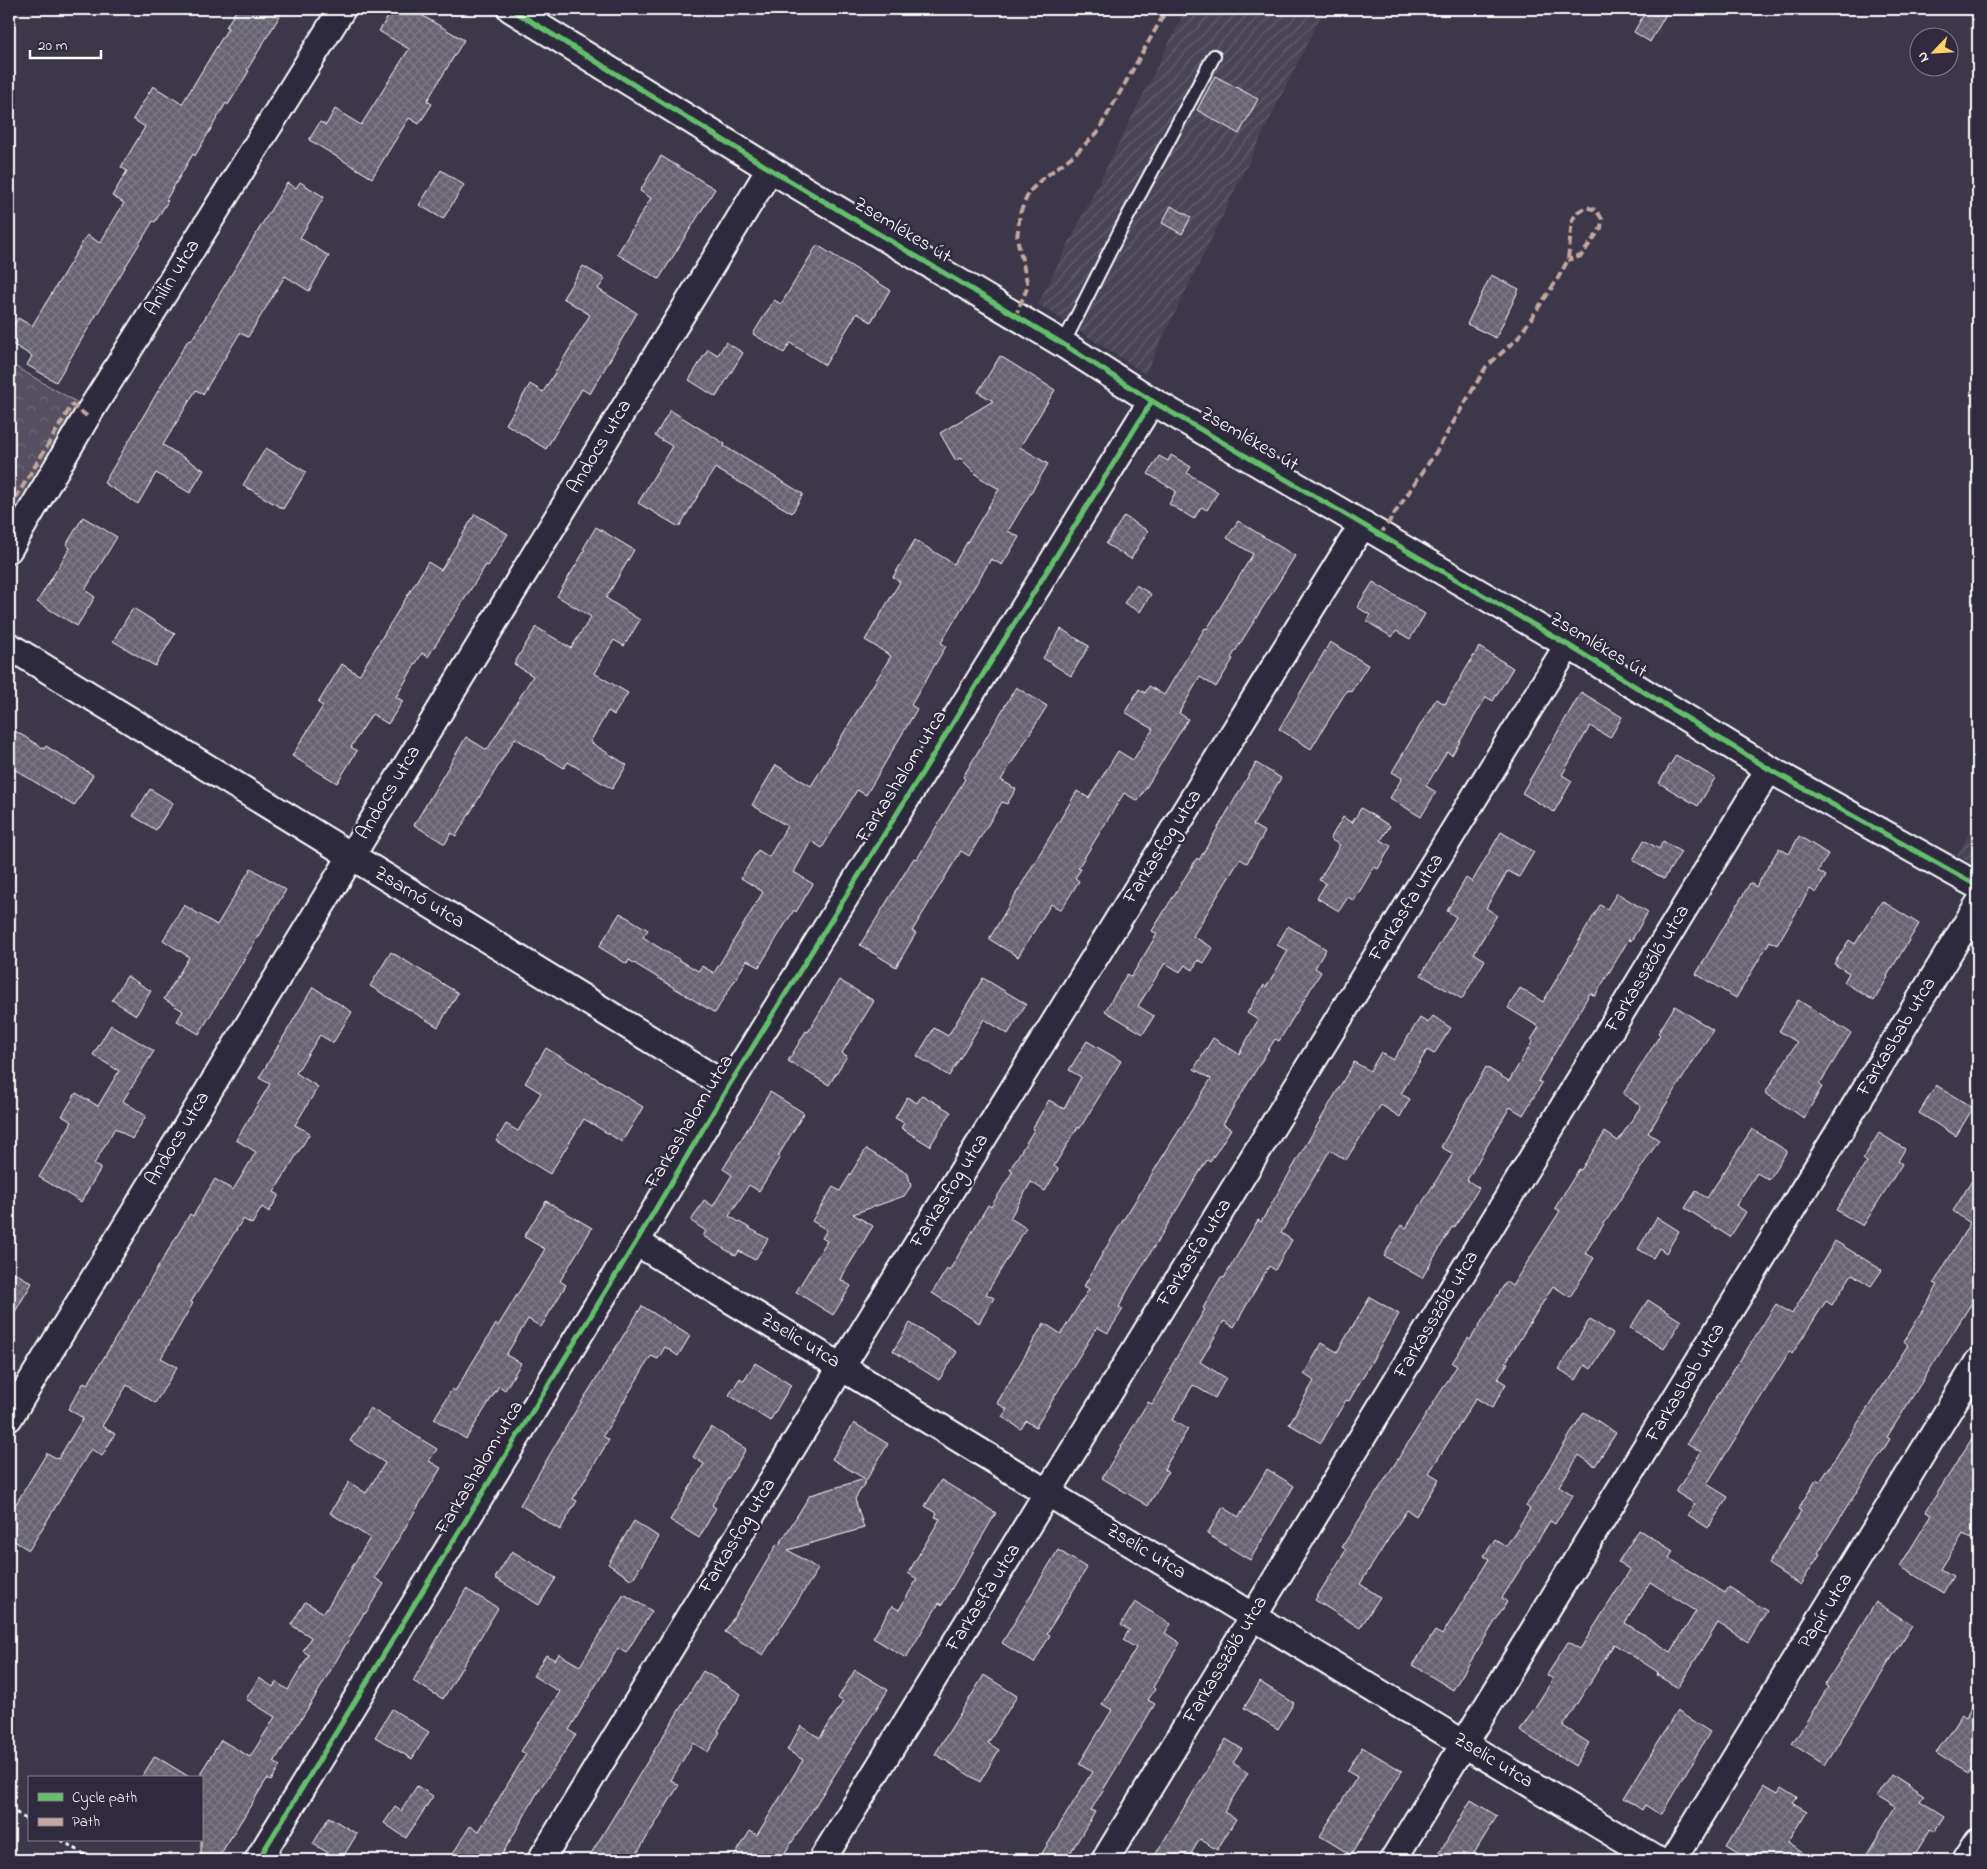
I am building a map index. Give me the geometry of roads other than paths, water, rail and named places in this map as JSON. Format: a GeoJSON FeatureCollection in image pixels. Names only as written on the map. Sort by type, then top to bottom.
{"type":"FeatureCollection","features":[{"type":"Feature","properties":{"kind":"street","name":"Anilin utca"},"geometry":{"type":"LineString","coordinates":[[9,549],[87,416],[342,9]]}},
{"type":"Feature","properties":{"kind":"street","name":"Zsemlékes út"},"geometry":{"type":"LineString","coordinates":[[511,9],[770,169],[1063,344],[1152,401],[1568,645],[1769,769],[1978,886]]}},
{"type":"Feature","properties":{"kind":"street","name":"Andocs utca"},"geometry":{"type":"LineString","coordinates":[[9,1418],[770,169]]}},
{"type":"Feature","properties":{"kind":"street","name":"Farkashalom utca"},"geometry":{"type":"LineString","coordinates":[[258,1860],[636,1242],[728,1087],[1152,401]]}},
{"type":"Feature","properties":{"kind":"street","name":"Farkasfog utca"},"geometry":{"type":"LineString","coordinates":[[541,1860],[842,1366],[1362,524]]}},
{"type":"Feature","properties":{"kind":"street","name":"Farkasfa utca"},"geometry":{"type":"LineString","coordinates":[[822,1860],[1568,645]]}},
{"type":"Feature","properties":{"kind":"street","name":"Zsarnó utca"},"geometry":{"type":"LineString","coordinates":[[9,646],[728,1087]]}},
{"type":"Feature","properties":{"kind":"street","name":"Farkasszőlő utca"},"geometry":{"type":"LineString","coordinates":[[1104,1860],[1769,769]]}},
{"type":"Feature","properties":{"kind":"street","name":"Farkasbab utca"},"geometry":{"type":"LineString","coordinates":[[1393,1860],[1978,906]]}},
{"type":"Feature","properties":{"kind":"street","name":"Zselic utca"},"geometry":{"type":"LineString","coordinates":[[636,1242],[1657,1860]]}},
{"type":"Feature","properties":{"kind":"street","name":"Papír utca"},"geometry":{"type":"LineString","coordinates":[[1673,1860],[1978,1362]]}},
{"type":"Feature","properties":{"kind":"street"},"geometry":{"type":"LineString","coordinates":[[1966,1860],[1978,1841]]}},
{"type":"Feature","properties":{"kind":"lane"},"geometry":{"type":"LineString","coordinates":[[1063,344],[1121,230],[1214,56]]}}]}
